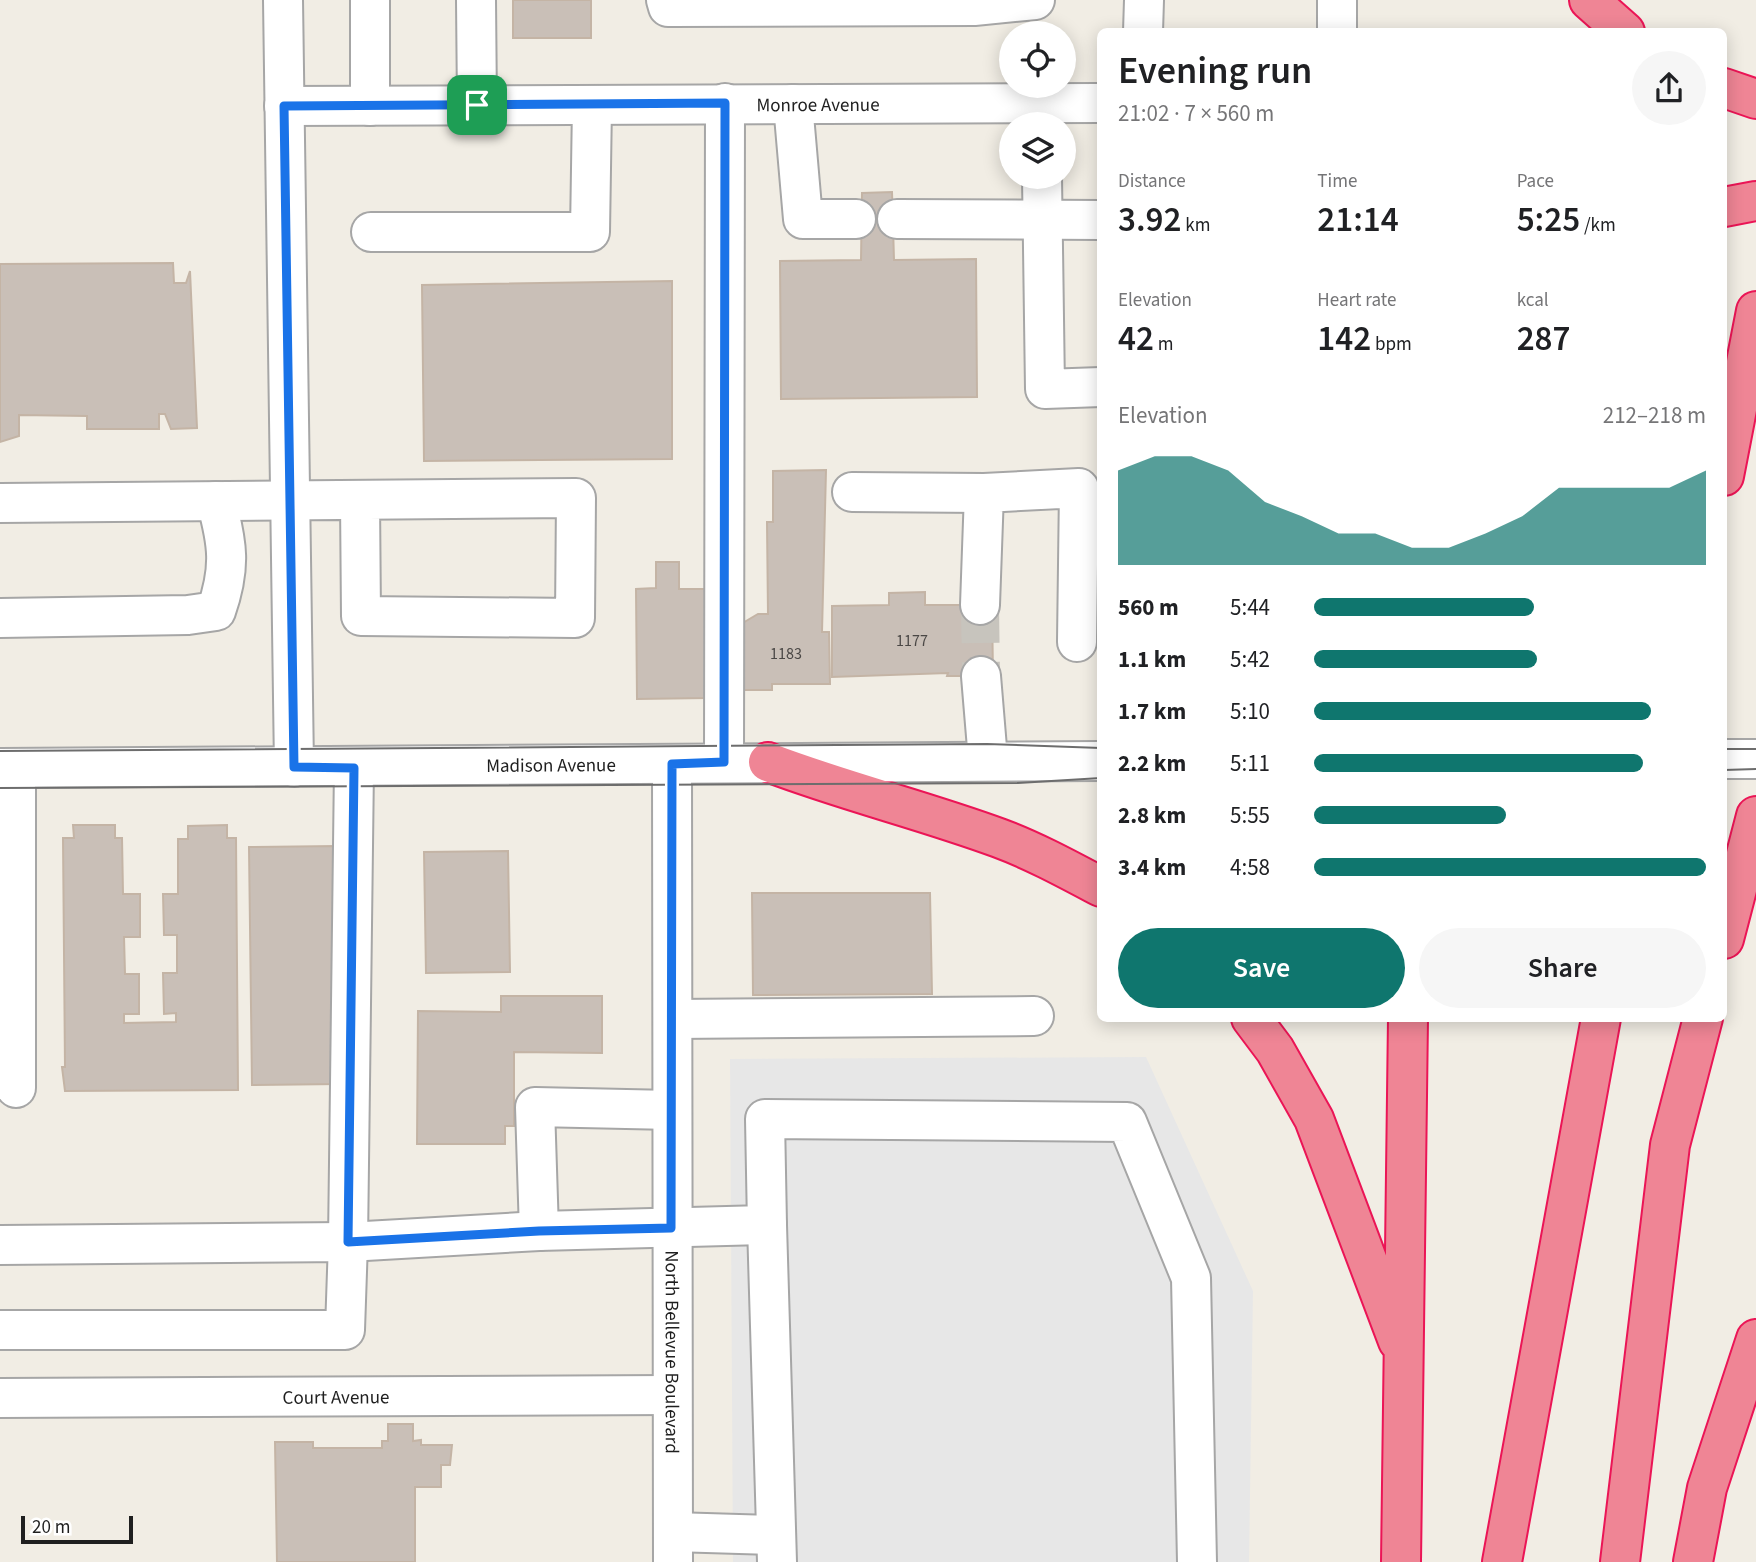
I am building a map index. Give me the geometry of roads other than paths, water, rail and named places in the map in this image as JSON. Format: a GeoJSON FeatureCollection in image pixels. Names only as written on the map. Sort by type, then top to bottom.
{"type":"FeatureCollection","features":[{"type":"Feature","properties":{"kind":"highway"},"geometry":{"type":"LineString","coordinates":[[1589,0],[1620,28]]}},
{"type":"Feature","properties":{"kind":"highway"},"geometry":{"type":"LineString","coordinates":[[1727,89],[1756,99]]}},
{"type":"Feature","properties":{"kind":"highway"},"geometry":{"type":"LineString","coordinates":[[1727,206],[1756,201]]}},
{"type":"Feature","properties":{"kind":"highway"},"geometry":{"type":"LineString","coordinates":[[1727,461],[1756,311]]}},
{"type":"Feature","properties":{"kind":"highway"},"geometry":{"type":"LineString","coordinates":[[768,762],[824,783],[998,838],[1042,856],[1097,885]]}},
{"type":"Feature","properties":{"kind":"highway"},"geometry":{"type":"LineString","coordinates":[[1727,927],[1756,816]]}},
{"type":"Feature","properties":{"kind":"highway"},"geometry":{"type":"LineString","coordinates":[[1254,1022],[1294,1081],[1314,1119],[1356,1236],[1404,1356]]}},
{"type":"Feature","properties":{"kind":"highway"},"geometry":{"type":"LineString","coordinates":[[1401,1562],[1408,1022]]}},
{"type":"Feature","properties":{"kind":"highway"},"geometry":{"type":"LineString","coordinates":[[1502,1562],[1600,1022]]}},
{"type":"Feature","properties":{"kind":"highway"},"geometry":{"type":"LineString","coordinates":[[1620,1562],[1670,1145],[1702,1022]]}},
{"type":"Feature","properties":{"kind":"highway"},"geometry":{"type":"LineString","coordinates":[[1693,1562],[1707,1488],[1756,1339]]}},
{"type":"Feature","properties":{"kind":"street"},"geometry":{"type":"LineString","coordinates":[[283,0],[294,767]]}},
{"type":"Feature","properties":{"kind":"street"},"geometry":{"type":"LineString","coordinates":[[370,0],[370,106]]}},
{"type":"Feature","properties":{"kind":"street"},"geometry":{"type":"LineString","coordinates":[[476,0],[477,105]]}},
{"type":"Feature","properties":{"kind":"street"},"geometry":{"type":"LineString","coordinates":[[666,0],[668,7],[974,6],[1035,0],[1036,21]]}},
{"type":"Feature","properties":{"kind":"street"},"geometry":{"type":"LineString","coordinates":[[1143,28],[1144,0]]}},
{"type":"Feature","properties":{"kind":"street"},"geometry":{"type":"LineString","coordinates":[[1337,28],[1338,0]]}},
{"type":"Feature","properties":{"kind":"street"},"geometry":{"type":"LineString","coordinates":[[724,762],[725,103]]}},
{"type":"Feature","properties":{"kind":"street","name":"Monroe Avenue"},"geometry":{"type":"LineString","coordinates":[[284,106],[1097,103]]}},
{"type":"Feature","properties":{"kind":"street"},"geometry":{"type":"LineString","coordinates":[[793,104],[803,219],[856,219]]}},
{"type":"Feature","properties":{"kind":"street"},"geometry":{"type":"LineString","coordinates":[[371,232],[590,232],[592,105]]}},
{"type":"Feature","properties":{"kind":"street"},"geometry":{"type":"LineString","coordinates":[[1042,189],[1045,389],[1097,387]]}},
{"type":"Feature","properties":{"kind":"street"},"geometry":{"type":"LineString","coordinates":[[897,219],[1097,220]]}},
{"type":"Feature","properties":{"kind":"street"},"geometry":{"type":"LineString","coordinates":[[852,492],[984,493],[1079,488],[1077,642]]}},
{"type":"Feature","properties":{"kind":"street"},"geometry":{"type":"LineString","coordinates":[[980,605],[984,493]]}},
{"type":"Feature","properties":{"kind":"street"},"geometry":{"type":"LineString","coordinates":[[0,503],[576,498],[575,618],[361,616],[360,500]]}},
{"type":"Feature","properties":{"kind":"street"},"geometry":{"type":"LineString","coordinates":[[0,618],[188,615],[216,611],[227,580],[225,533],[216,501]]}},
{"type":"Feature","properties":{"kind":"street"},"geometry":{"type":"LineString","coordinates":[[981,676],[988,760]]}},
{"type":"Feature","properties":{"kind":"street"},"geometry":{"type":"LineString","coordinates":[[1727,759],[1756,759]]}},
{"type":"Feature","properties":{"kind":"street","name":"Madison Avenue"},"geometry":{"type":"LineString","coordinates":[[8,768],[354,768],[724,762],[1097,761]]}},
{"type":"Feature","properties":{"kind":"street","name":"North Bellevue Boulevard"},"geometry":{"type":"LineString","coordinates":[[672,764],[673,1547]]}},
{"type":"Feature","properties":{"kind":"street"},"geometry":{"type":"LineString","coordinates":[[8,768],[16,1088]]}},
{"type":"Feature","properties":{"kind":"street"},"geometry":{"type":"LineString","coordinates":[[0,1330],[345,1329],[354,768]]}},
{"type":"Feature","properties":{"kind":"street"},"geometry":{"type":"LineString","coordinates":[[673,1018],[1034,1016]]}},
{"type":"Feature","properties":{"kind":"street"},"geometry":{"type":"LineString","coordinates":[[539,1231],[535,1107],[672,1111]]}},
{"type":"Feature","properties":{"kind":"street"},"geometry":{"type":"LineString","coordinates":[[673,1547],[776,1548],[765,1119],[1127,1122],[1191,1278],[1197,1562]]}},
{"type":"Feature","properties":{"kind":"street"},"geometry":{"type":"LineString","coordinates":[[0,1245],[348,1242],[539,1231],[767,1225]]}},
{"type":"Feature","properties":{"kind":"street","name":"Court Avenue"},"geometry":{"type":"LineString","coordinates":[[0,1398],[672,1395]]}},
{"type":"Feature","properties":{"kind":"tunnel"},"geometry":{"type":"LineString","coordinates":[[980,605],[981,676]]}},
{"type":"Feature","properties":{"kind":"tram line"},"geometry":{"type":"LineString","coordinates":[[0,751],[987,744],[1097,748]]}},
{"type":"Feature","properties":{"kind":"tram line"},"geometry":{"type":"LineString","coordinates":[[1727,749],[1756,749]]}},
{"type":"Feature","properties":{"kind":"tram line"},"geometry":{"type":"LineString","coordinates":[[1727,770],[1756,769]]}},
{"type":"Feature","properties":{"kind":"tram line"},"geometry":{"type":"LineString","coordinates":[[0,788],[1018,783],[1097,778]]}}]}
